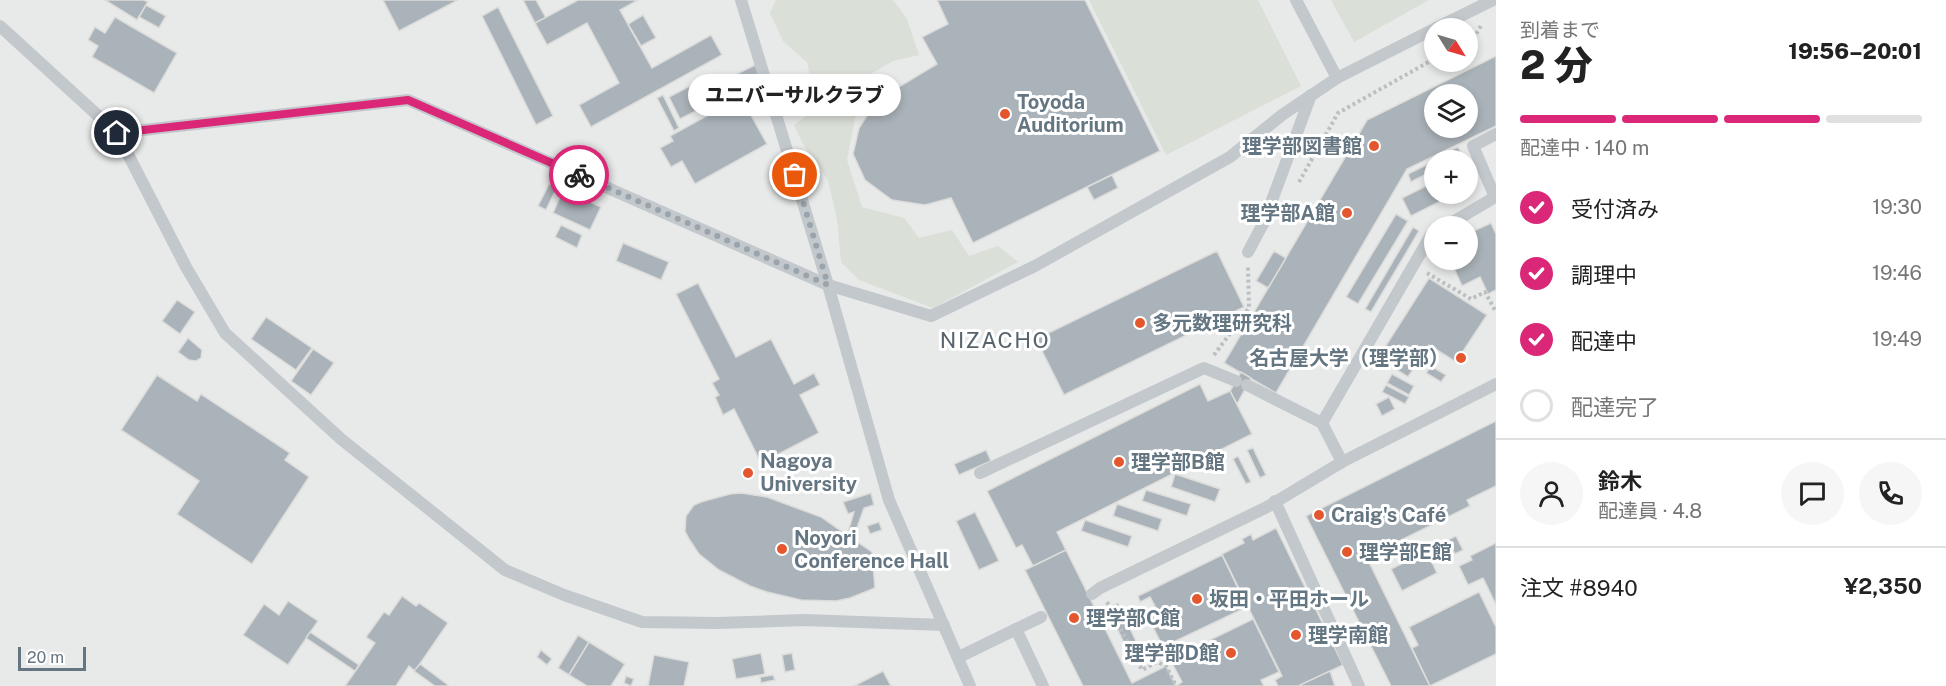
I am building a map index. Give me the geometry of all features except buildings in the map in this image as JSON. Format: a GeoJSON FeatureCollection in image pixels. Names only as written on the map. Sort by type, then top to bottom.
{"type":"FeatureCollection","features":[{"type":"Feature","properties":{"kind":"lane"},"geometry":{"type":"LineString","coordinates":[[741,0],[828,285],[889,500],[970,686]]}},
{"type":"Feature","properties":{"kind":"lane"},"geometry":{"type":"LineString","coordinates":[[1296,0],[1337,78]]}},
{"type":"Feature","properties":{"kind":"lane"},"geometry":{"type":"LineString","coordinates":[[1457,18],[1492,0]]}},
{"type":"Feature","properties":{"kind":"lane"},"geometry":{"type":"LineString","coordinates":[[0,26],[117,133],[186,267],[225,333],[341,439],[505,570],[564,595],[642,622],[718,623],[804,620],[944,625]]}},
{"type":"Feature","properties":{"kind":"lane"},"geometry":{"type":"LineString","coordinates":[[117,133],[408,100],[828,285],[931,316],[1035,266],[1230,157],[1282,115],[1337,78],[1424,34]]}},
{"type":"Feature","properties":{"kind":"lane"},"geometry":{"type":"LineString","coordinates":[[1248,252],[1264,222],[1311,95]]}},
{"type":"Feature","properties":{"kind":"lane"},"geometry":{"type":"LineString","coordinates":[[1463,216],[1495,197],[1473,146],[1496,134]]}},
{"type":"Feature","properties":{"kind":"lane"},"geometry":{"type":"LineString","coordinates":[[1322,423],[1424,247]]}},
{"type":"Feature","properties":{"kind":"lane"},"geometry":{"type":"LineString","coordinates":[[980,473],[1204,368],[1241,383],[1322,423],[1342,462]]}},
{"type":"Feature","properties":{"kind":"lane"},"geometry":{"type":"LineString","coordinates":[[1096,591],[1275,501],[1342,462],[1496,384]]}},
{"type":"Feature","properties":{"kind":"lane"},"geometry":{"type":"LineString","coordinates":[[1275,501],[1359,686]]}},
{"type":"Feature","properties":{"kind":"lane"},"geometry":{"type":"LineString","coordinates":[[958,657],[1041,617]]}},
{"type":"Feature","properties":{"kind":"lane"},"geometry":{"type":"LineString","coordinates":[[1016,629],[1043,686]]}},
{"type":"Feature","properties":{"kind":"path"},"geometry":{"type":"LineString","coordinates":[[1294,191],[1338,113],[1424,65]]}},
{"type":"Feature","properties":{"kind":"path"},"geometry":{"type":"LineString","coordinates":[[1204,368],[1249,308],[1248,252]]}},
{"type":"Feature","properties":{"kind":"path"},"geometry":{"type":"LineString","coordinates":[[1414,265],[1471,299],[1485,292],[1496,312]]}},
{"type":"Feature","properties":{"kind":"path"},"geometry":{"type":"LineString","coordinates":[[1096,591],[1142,670],[1158,662],[1166,666],[1176,686]]}},
{"type":"Feature","properties":{"kind":"shaded area","name":"Nagoya University"},"geometry":{"type":"Polygon","coordinates":[[[0,0],[1496,0],[1496,686],[0,686],[0,0]]]}},
{"type":"Feature","properties":{"kind":"shaded area"},"geometry":{"type":"Polygon","coordinates":[[[776,0],[893,0],[907,19],[919,55],[893,61],[860,80],[814,96],[807,62],[783,41],[770,13],[776,0]]]}},
{"type":"Feature","properties":{"kind":"shaded area"},"geometry":{"type":"Polygon","coordinates":[[[1089,0],[1258,0],[1301,86],[1166,155],[1089,0]]]}},
{"type":"Feature","properties":{"kind":"shaded area"},"geometry":{"type":"Polygon","coordinates":[[[1331,0],[1429,0],[1354,42],[1331,0]]]}},
{"type":"Feature","properties":{"kind":"shaded area"},"geometry":{"type":"Polygon","coordinates":[[[876,78],[881,89],[855,118],[847,160],[862,207],[904,218],[919,238],[952,230],[969,256],[998,246],[1018,262],[933,308],[859,280],[841,262],[837,219],[828,180],[803,144],[794,125],[819,107],[876,78]]]}},
{"type":"Feature","properties":{"kind":"way so far"},"geometry":{"type":"LineString","coordinates":[[579,175],[828,285],[795,175]]}},
{"type":"Feature","properties":{"kind":"place","name":"Toyoda Auditorium"},"geometry":{"type":"Point","coordinates":[1005,114]}},
{"type":"Feature","properties":{"kind":"place","name":"理学部図書館"},"geometry":{"type":"Point","coordinates":[1374,146]}},
{"type":"Feature","properties":{"kind":"place","name":"ユニバーサルクラブ"},"geometry":{"type":"Point","coordinates":[795,175]}},
{"type":"Feature","properties":{"kind":"place","name":"理学部A館"},"geometry":{"type":"Point","coordinates":[1347,213]}},
{"type":"Feature","properties":{"kind":"place","name":"多元数理研究科"},"geometry":{"type":"Point","coordinates":[1140,323]}},
{"type":"Feature","properties":{"kind":"place","name":"名古屋大学（理学部）"},"geometry":{"type":"Point","coordinates":[1461,358]}},
{"type":"Feature","properties":{"kind":"place","name":"理学部B館"},"geometry":{"type":"Point","coordinates":[1119,462]}},
{"type":"Feature","properties":{"kind":"place","name":"Nagoya University"},"geometry":{"type":"Point","coordinates":[748,473]}},
{"type":"Feature","properties":{"kind":"place","name":"Craig's Café"},"geometry":{"type":"Point","coordinates":[1319,515]}},
{"type":"Feature","properties":{"kind":"place","name":"Noyori Conference Hall"},"geometry":{"type":"Point","coordinates":[782,549]}},
{"type":"Feature","properties":{"kind":"place","name":"理学部E館"},"geometry":{"type":"Point","coordinates":[1347,552]}},
{"type":"Feature","properties":{"kind":"place","name":"坂田・平田ホール"},"geometry":{"type":"Point","coordinates":[1197,599]}},
{"type":"Feature","properties":{"kind":"place","name":"理学部C館"},"geometry":{"type":"Point","coordinates":[1074,618]}},
{"type":"Feature","properties":{"kind":"place","name":"理学南館"},"geometry":{"type":"Point","coordinates":[1296,635]}},
{"type":"Feature","properties":{"kind":"place","name":"理学部D館"},"geometry":{"type":"Point","coordinates":[1231,653]}},
{"type":"Feature","properties":{"kind":"district","name":"NIZACHO"},"geometry":{"type":"Point","coordinates":[995,340]}},
{"type":"Feature","properties":{"kind":"route"},"geometry":{"type":"LineString","coordinates":[[117,133],[408,100],[579,175]]}}]}
